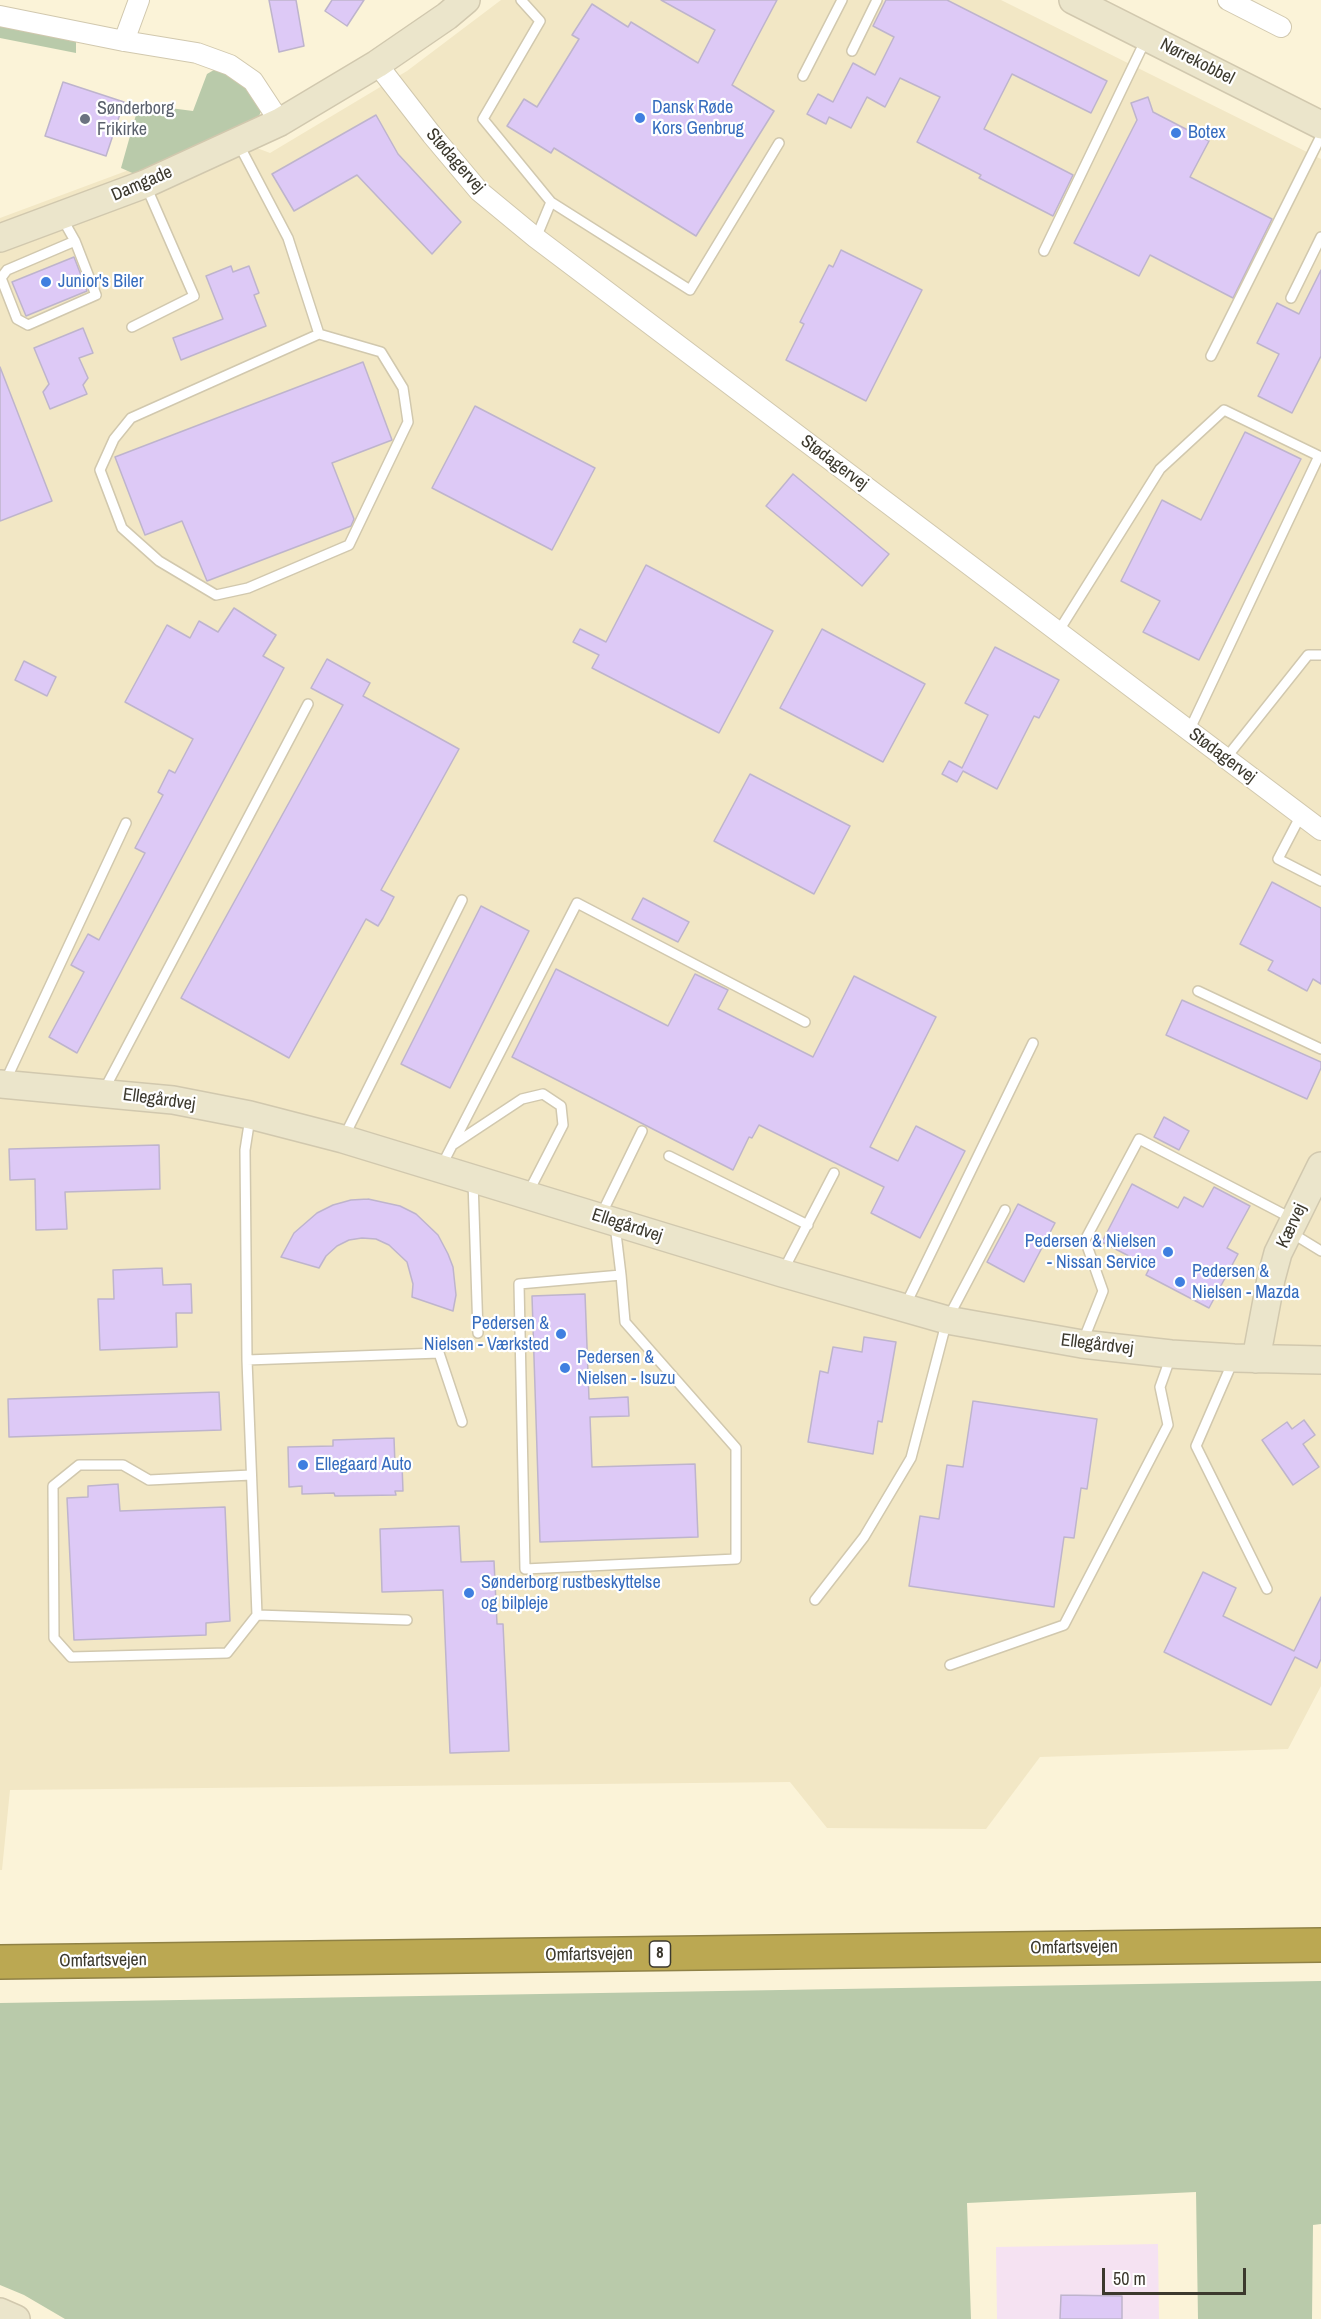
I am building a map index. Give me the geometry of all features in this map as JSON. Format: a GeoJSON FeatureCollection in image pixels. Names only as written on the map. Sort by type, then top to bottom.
{"type":"FeatureCollection","features":[{"type":"Feature","properties":{"kind":"highway","name":"Omfartsvejen"},"geometry":{"type":"LineString","coordinates":[[0,1962],[1321,1945]]}},
{"type":"Feature","properties":{"kind":"street"},"geometry":{"type":"LineString","coordinates":[[123,41],[140,0]]}},
{"type":"Feature","properties":{"kind":"street","name":"Damgade"},"geometry":{"type":"LineString","coordinates":[[0,238],[145,184],[280,122],[377,64],[466,0]]}},
{"type":"Feature","properties":{"kind":"street","name":"Nørrekobbel"},"geometry":{"type":"LineString","coordinates":[[1073,0],[1321,125]]}},
{"type":"Feature","properties":{"kind":"street"},"geometry":{"type":"LineString","coordinates":[[1228,0],[1281,27]]}},
{"type":"Feature","properties":{"kind":"street"},"geometry":{"type":"LineString","coordinates":[[0,16],[123,41],[197,53],[230,65],[252,81],[280,122]]}},
{"type":"Feature","properties":{"kind":"street","name":"Stødagervej"},"geometry":{"type":"LineString","coordinates":[[377,64],[479,191],[536,238],[1321,830]]}},
{"type":"Feature","properties":{"kind":"street","name":"Ellegårdvej"},"geometry":{"type":"LineString","coordinates":[[2,1084],[173,1100],[250,1115],[343,1139],[446,1157],[473,1179],[782,1273],[946,1320],[1082,1344],[1171,1354],[1245,1359],[1321,1360]]}},
{"type":"Feature","properties":{"kind":"street","name":"Kærvej"},"geometry":{"type":"LineString","coordinates":[[1245,1359],[1291,1225],[1321,1166]]}},
{"type":"Feature","properties":{"kind":"street"},"geometry":{"type":"LineString","coordinates":[[0,2312],[16,2319]]}},
{"type":"Feature","properties":{"kind":"lane"},"geometry":{"type":"LineString","coordinates":[[521,0],[540,21],[483,119],[551,202],[690,290],[779,143]]}},
{"type":"Feature","properties":{"kind":"lane"},"geometry":{"type":"LineString","coordinates":[[803,76],[842,0]]}},
{"type":"Feature","properties":{"kind":"lane"},"geometry":{"type":"LineString","coordinates":[[852,51],[877,0]]}},
{"type":"Feature","properties":{"kind":"lane"},"geometry":{"type":"LineString","coordinates":[[1044,251],[1148,37]]}},
{"type":"Feature","properties":{"kind":"lane"},"geometry":{"type":"LineString","coordinates":[[1211,356],[1321,136]]}},
{"type":"Feature","properties":{"kind":"lane"},"geometry":{"type":"LineString","coordinates":[[237,141],[288,238],[319,334]]}},
{"type":"Feature","properties":{"kind":"lane"},"geometry":{"type":"LineString","coordinates":[[132,327],[194,296],[145,184]]}},
{"type":"Feature","properties":{"kind":"lane"},"geometry":{"type":"LineString","coordinates":[[536,238],[551,202]]}},
{"type":"Feature","properties":{"kind":"lane"},"geometry":{"type":"LineString","coordinates":[[61,215],[75,242],[96,295],[28,325],[17,319],[1,278],[6,270],[75,242]]}},
{"type":"Feature","properties":{"kind":"lane"},"geometry":{"type":"LineString","coordinates":[[1291,298],[1321,237]]}},
{"type":"Feature","properties":{"kind":"lane"},"geometry":{"type":"LineString","coordinates":[[319,334],[381,352],[403,388],[408,422],[349,545],[248,588],[216,595],[159,561],[122,528],[100,470],[114,439],[131,418],[319,334]]}},
{"type":"Feature","properties":{"kind":"lane"},"geometry":{"type":"LineString","coordinates":[[1058,632],[1160,469],[1224,410],[1319,456],[1189,731]]}},
{"type":"Feature","properties":{"kind":"lane"},"geometry":{"type":"LineString","coordinates":[[1226,758],[1308,655],[1321,655]]}},
{"type":"Feature","properties":{"kind":"lane"},"geometry":{"type":"LineString","coordinates":[[103,1092],[308,704]]}},
{"type":"Feature","properties":{"kind":"lane"},"geometry":{"type":"LineString","coordinates":[[1301,815],[1278,859],[1321,881]]}},
{"type":"Feature","properties":{"kind":"lane"},"geometry":{"type":"LineString","coordinates":[[2,1084],[126,823]]}},
{"type":"Feature","properties":{"kind":"lane"},"geometry":{"type":"LineString","coordinates":[[343,1139],[462,900]]}},
{"type":"Feature","properties":{"kind":"lane"},"geometry":{"type":"LineString","coordinates":[[446,1157],[577,903],[805,1022]]}},
{"type":"Feature","properties":{"kind":"lane"},"geometry":{"type":"LineString","coordinates":[[1198,991],[1321,1049]]}},
{"type":"Feature","properties":{"kind":"lane"},"geometry":{"type":"LineString","coordinates":[[904,1308],[1033,1043]]}},
{"type":"Feature","properties":{"kind":"lane"},"geometry":{"type":"LineString","coordinates":[[446,1157],[522,1099],[543,1094],[561,1106],[563,1125],[526,1195]]}},
{"type":"Feature","properties":{"kind":"lane"},"geometry":{"type":"LineString","coordinates":[[250,1115],[250,1128],[245,1150],[247,1360],[257,1615],[227,1653],[71,1657],[54,1638],[53,1486],[79,1465],[123,1465],[149,1480],[251,1475]]}},
{"type":"Feature","properties":{"kind":"lane"},"geometry":{"type":"LineString","coordinates":[[621,1275],[519,1284],[525,1569],[736,1559],[736,1448],[626,1322],[621,1275],[608,1220],[642,1131]]}},
{"type":"Feature","properties":{"kind":"lane"},"geometry":{"type":"LineString","coordinates":[[1082,1344],[1103,1291],[1085,1240],[1139,1139],[1291,1225],[1321,1251]]}},
{"type":"Feature","properties":{"kind":"lane"},"geometry":{"type":"LineString","coordinates":[[669,1156],[808,1225]]}},
{"type":"Feature","properties":{"kind":"lane"},"geometry":{"type":"LineString","coordinates":[[782,1273],[834,1173]]}},
{"type":"Feature","properties":{"kind":"lane"},"geometry":{"type":"LineString","coordinates":[[473,1179],[478,1333]]}},
{"type":"Feature","properties":{"kind":"lane"},"geometry":{"type":"LineString","coordinates":[[815,1600],[864,1537],[911,1458],[946,1320],[1005,1210]]}},
{"type":"Feature","properties":{"kind":"lane"},"geometry":{"type":"LineString","coordinates":[[247,1360],[439,1353],[462,1422]]}},
{"type":"Feature","properties":{"kind":"lane"},"geometry":{"type":"LineString","coordinates":[[950,1665],[1064,1625],[1168,1425],[1160,1387],[1171,1354]]}},
{"type":"Feature","properties":{"kind":"lane"},"geometry":{"type":"LineString","coordinates":[[1245,1359],[1196,1446],[1267,1589]]}},
{"type":"Feature","properties":{"kind":"lane"},"geometry":{"type":"LineString","coordinates":[[257,1615],[407,1620]]}},
{"type":"Feature","properties":{"kind":"shaded area"},"geometry":{"type":"Polygon","coordinates":[[[501,0],[1001,0],[1321,159],[1321,1686],[1288,1749],[1040,1757],[986,1829],[827,1828],[790,1782],[10,1790],[2,1870],[0,1870],[0,218],[223,135],[270,153],[407,71],[501,0]]]}},
{"type":"Feature","properties":{"kind":"shaded area"},"geometry":{"type":"Polygon","coordinates":[[[1158,2244],[1159,2319],[997,2319],[996,2247],[1158,2244]]]}},
{"type":"Feature","properties":{"kind":"green space"},"geometry":{"type":"Polygon","coordinates":[[[0,24],[76,41],[76,53],[0,38],[0,24]]]}},
{"type":"Feature","properties":{"kind":"green space"},"geometry":{"type":"Polygon","coordinates":[[[219,67],[237,76],[263,107],[259,116],[137,175],[121,168],[139,104],[193,111],[207,74],[219,67]]]}},
{"type":"Feature","properties":{"kind":"green space"},"geometry":{"type":"Polygon","coordinates":[[[1321,1981],[1321,2224],[1313,2225],[1312,2319],[1198,2319],[1196,2192],[967,2203],[971,2319],[65,2319],[24,2295],[0,2285],[0,2003],[1321,1981]]]}},
{"type":"Feature","properties":{"kind":"building"},"geometry":{"type":"Polygon","coordinates":[[[269,0],[296,0],[304,46],[279,52],[269,0]]]}},
{"type":"Feature","properties":{"kind":"building"},"geometry":{"type":"Polygon","coordinates":[[[332,0],[364,0],[347,26],[325,11],[332,0]]]}},
{"type":"Feature","properties":{"kind":"building","name":"Dansk Røde Kors Genbrug"},"geometry":{"type":"Polygon","coordinates":[[[661,0],[777,0],[732,85],[774,111],[696,236],[554,148],[551,153],[507,126],[524,99],[537,107],[579,39],[572,35],[592,4],[628,27],[631,22],[698,63],[715,30],[661,0]]]}},
{"type":"Feature","properties":{"kind":"building"},"geometry":{"type":"Polygon","coordinates":[[[886,0],[947,0],[1107,81],[1091,113],[1012,74],[984,129],[1073,175],[1053,216],[979,178],[981,175],[917,142],[940,97],[900,78],[885,107],[867,97],[851,128],[829,117],[826,124],[807,114],[818,94],[833,102],[853,63],[875,75],[894,37],[873,26],[886,0]]]}},
{"type":"Feature","properties":{"kind":"building","name":"Sønderborg Frikirke"},"geometry":{"type":"Polygon","coordinates":[[[63,82],[124,102],[106,156],[45,136],[63,82]]]}},
{"type":"Feature","properties":{"kind":"building"},"geometry":{"type":"Polygon","coordinates":[[[1148,97],[1153,112],[1209,141],[1190,177],[1272,219],[1233,298],[1150,255],[1139,276],[1074,243],[1137,120],[1131,103],[1148,97]]]}},
{"type":"Feature","properties":{"kind":"building"},"geometry":{"type":"Polygon","coordinates":[[[376,115],[398,154],[461,222],[432,254],[357,175],[294,211],[272,174],[376,115]]]}},
{"type":"Feature","properties":{"kind":"building"},"geometry":{"type":"Polygon","coordinates":[[[841,250],[922,290],[866,401],[786,360],[804,324],[800,322],[829,265],[833,267],[841,250]]]}},
{"type":"Feature","properties":{"kind":"building"},"geometry":{"type":"Polygon","coordinates":[[[74,257],[87,291],[26,316],[12,282],[74,257]]]}},
{"type":"Feature","properties":{"kind":"building"},"geometry":{"type":"Polygon","coordinates":[[[231,266],[233,272],[249,266],[259,293],[254,295],[266,326],[181,360],[173,338],[223,319],[206,276],[231,266]]]}},
{"type":"Feature","properties":{"kind":"building"},"geometry":{"type":"Polygon","coordinates":[[[1321,270],[1321,356],[1292,413],[1258,396],[1279,354],[1257,343],[1277,303],[1299,314],[1321,270]]]}},
{"type":"Feature","properties":{"kind":"building"},"geometry":{"type":"Polygon","coordinates":[[[83,328],[93,353],[79,358],[88,378],[83,385],[87,394],[50,409],[43,392],[49,384],[34,348],[83,328]]]}},
{"type":"Feature","properties":{"kind":"building"},"geometry":{"type":"Polygon","coordinates":[[[363,362],[392,440],[332,463],[354,519],[351,526],[207,581],[182,521],[145,535],[115,457],[363,362]]]}},
{"type":"Feature","properties":{"kind":"building"},"geometry":{"type":"Polygon","coordinates":[[[0,367],[52,501],[0,521],[0,367]]]}},
{"type":"Feature","properties":{"kind":"building"},"geometry":{"type":"Polygon","coordinates":[[[475,406],[595,468],[552,550],[432,488],[475,406]]]}},
{"type":"Feature","properties":{"kind":"building"},"geometry":{"type":"Polygon","coordinates":[[[1245,432],[1301,459],[1199,660],[1143,632],[1160,601],[1121,581],[1162,500],[1201,520],[1245,432]]]}},
{"type":"Feature","properties":{"kind":"building"},"geometry":{"type":"Polygon","coordinates":[[[793,474],[889,554],[862,586],[766,506],[793,474]]]}},
{"type":"Feature","properties":{"kind":"building"},"geometry":{"type":"Polygon","coordinates":[[[646,565],[773,631],[719,733],[592,668],[599,655],[573,642],[580,629],[606,642],[646,565]]]}},
{"type":"Feature","properties":{"kind":"building"},"geometry":{"type":"Polygon","coordinates":[[[234,608],[276,635],[263,656],[284,668],[77,1053],[49,1037],[84,972],[71,965],[88,934],[99,940],[145,853],[135,848],[163,795],[158,792],[169,770],[175,773],[193,739],[125,702],[167,625],[190,638],[199,621],[218,632],[234,608]]]}},
{"type":"Feature","properties":{"kind":"building"},"geometry":{"type":"Polygon","coordinates":[[[822,629],[925,684],[883,762],[780,708],[822,629]]]}},
{"type":"Feature","properties":{"kind":"building"},"geometry":{"type":"Polygon","coordinates":[[[995,647],[1059,680],[1039,718],[1034,716],[997,789],[963,771],[957,782],[942,774],[949,761],[962,768],[988,715],[965,703],[995,647]]]}},
{"type":"Feature","properties":{"kind":"building"},"geometry":{"type":"Polygon","coordinates":[[[327,659],[370,683],[363,696],[459,749],[381,890],[394,897],[383,918],[378,926],[366,919],[289,1058],[181,998],[343,705],[311,688],[327,659]]]}},
{"type":"Feature","properties":{"kind":"building"},"geometry":{"type":"Polygon","coordinates":[[[24,661],[56,677],[47,696],[15,680],[24,661]]]}},
{"type":"Feature","properties":{"kind":"building"},"geometry":{"type":"Polygon","coordinates":[[[750,774],[850,826],[814,894],[714,841],[750,774]]]}},
{"type":"Feature","properties":{"kind":"building"},"geometry":{"type":"Polygon","coordinates":[[[1272,882],[1321,908],[1321,984],[1313,979],[1307,991],[1268,970],[1273,961],[1240,944],[1272,882]]]}},
{"type":"Feature","properties":{"kind":"building"},"geometry":{"type":"Polygon","coordinates":[[[643,898],[689,922],[678,942],[632,919],[643,898]]]}},
{"type":"Feature","properties":{"kind":"building"},"geometry":{"type":"Polygon","coordinates":[[[481,906],[529,931],[450,1088],[401,1064],[481,906]]]}},
{"type":"Feature","properties":{"kind":"building"},"geometry":{"type":"Polygon","coordinates":[[[556,969],[668,1026],[695,974],[728,990],[718,1009],[813,1057],[854,976],[936,1017],[870,1147],[898,1161],[916,1126],[965,1151],[920,1238],[871,1213],[884,1187],[759,1125],[752,1138],[749,1137],[733,1170],[512,1057],[556,969]]]}},
{"type":"Feature","properties":{"kind":"building"},"geometry":{"type":"Polygon","coordinates":[[[1182,1000],[1321,1062],[1321,1068],[1307,1099],[1166,1035],[1182,1000]]]}},
{"type":"Feature","properties":{"kind":"building"},"geometry":{"type":"Polygon","coordinates":[[[1164,1117],[1189,1131],[1179,1150],[1154,1137],[1164,1117]]]}},
{"type":"Feature","properties":{"kind":"building"},"geometry":{"type":"Polygon","coordinates":[[[159,1145],[160,1189],[65,1192],[67,1229],[36,1230],[35,1179],[10,1180],[9,1149],[159,1145]]]}},
{"type":"Feature","properties":{"kind":"building"},"geometry":{"type":"Polygon","coordinates":[[[1132,1184],[1178,1208],[1184,1197],[1203,1207],[1214,1187],[1250,1206],[1227,1248],[1238,1254],[1209,1308],[1146,1275],[1150,1267],[1102,1242],[1132,1184]]]}},
{"type":"Feature","properties":{"kind":"building"},"geometry":{"type":"Polygon","coordinates":[[[368,1199],[400,1206],[416,1214],[438,1235],[453,1267],[456,1295],[453,1311],[412,1297],[413,1284],[407,1262],[389,1245],[376,1239],[349,1240],[337,1246],[326,1256],[319,1268],[281,1257],[294,1233],[317,1213],[351,1200],[368,1199]]]}},
{"type":"Feature","properties":{"kind":"building"},"geometry":{"type":"Polygon","coordinates":[[[1018,1204],[1055,1223],[1024,1282],[987,1262],[1018,1204]]]}},
{"type":"Feature","properties":{"kind":"building"},"geometry":{"type":"Polygon","coordinates":[[[162,1268],[163,1285],[191,1284],[192,1313],[176,1313],[177,1347],[100,1350],[98,1299],[114,1299],[113,1270],[162,1268]]]}},
{"type":"Feature","properties":{"kind":"building"},"geometry":{"type":"Polygon","coordinates":[[[585,1294],[589,1399],[628,1397],[629,1416],[590,1417],[592,1467],[695,1464],[698,1537],[540,1542],[532,1296],[585,1294]]]}},
{"type":"Feature","properties":{"kind":"building"},"geometry":{"type":"Polygon","coordinates":[[[864,1337],[896,1342],[882,1422],[878,1421],[873,1454],[808,1442],[820,1371],[828,1373],[833,1347],[862,1352],[864,1337]]]}},
{"type":"Feature","properties":{"kind":"building"},"geometry":{"type":"Polygon","coordinates":[[[219,1392],[221,1430],[9,1437],[8,1399],[219,1392]]]}},
{"type":"Feature","properties":{"kind":"building"},"geometry":{"type":"Polygon","coordinates":[[[973,1401],[1097,1419],[1087,1489],[1081,1488],[1074,1538],[1064,1537],[1054,1607],[909,1586],[920,1516],[939,1519],[947,1465],[963,1467],[973,1401]]]}},
{"type":"Feature","properties":{"kind":"building"},"geometry":{"type":"Polygon","coordinates":[[[1304,1420],[1315,1435],[1303,1444],[1319,1467],[1293,1485],[1262,1440],[1287,1422],[1292,1429],[1304,1420]]]}},
{"type":"Feature","properties":{"kind":"building"},"geometry":{"type":"Polygon","coordinates":[[[394,1438],[395,1465],[402,1465],[403,1491],[395,1491],[396,1495],[302,1494],[302,1486],[289,1487],[288,1447],[333,1446],[333,1440],[394,1438]]]}},
{"type":"Feature","properties":{"kind":"building"},"geometry":{"type":"Polygon","coordinates":[[[118,1484],[120,1511],[225,1507],[230,1621],[206,1623],[206,1635],[74,1640],[67,1498],[88,1497],[88,1486],[118,1484]]]}},
{"type":"Feature","properties":{"kind":"building"},"geometry":{"type":"Polygon","coordinates":[[[459,1526],[461,1562],[494,1561],[497,1624],[503,1624],[509,1751],[450,1753],[443,1590],[382,1592],[380,1529],[459,1526]]]}},
{"type":"Feature","properties":{"kind":"building"},"geometry":{"type":"Polygon","coordinates":[[[1203,1572],[1236,1588],[1223,1616],[1294,1651],[1321,1597],[1321,1659],[1317,1668],[1295,1657],[1271,1705],[1164,1652],[1203,1572]]]}},
{"type":"Feature","properties":{"kind":"building"},"geometry":{"type":"Polygon","coordinates":[[[1061,2295],[1122,2296],[1122,2319],[1060,2319],[1061,2295]]]}},
{"type":"Feature","properties":{"kind":"place","name":"Dansk Røde Kors Genbrug"},"geometry":{"type":"Point","coordinates":[640,118]}},
{"type":"Feature","properties":{"kind":"place","name":"Sønderborg Frikirke"},"geometry":{"type":"Point","coordinates":[85,119]}},
{"type":"Feature","properties":{"kind":"place","name":"Botex"},"geometry":{"type":"Point","coordinates":[1176,133]}},
{"type":"Feature","properties":{"kind":"place","name":"Junior's Biler"},"geometry":{"type":"Point","coordinates":[46,282]}},
{"type":"Feature","properties":{"kind":"place","name":"Pedersen & Nielsen - Nissan Service"},"geometry":{"type":"Point","coordinates":[1168,1252]}},
{"type":"Feature","properties":{"kind":"place","name":"Pedersen & Nielsen - Mazda"},"geometry":{"type":"Point","coordinates":[1180,1282]}},
{"type":"Feature","properties":{"kind":"place","name":"Pedersen & Nielsen - Værksted"},"geometry":{"type":"Point","coordinates":[561,1334]}},
{"type":"Feature","properties":{"kind":"place","name":"Pedersen & Nielsen - Isuzu"},"geometry":{"type":"Point","coordinates":[565,1368]}},
{"type":"Feature","properties":{"kind":"place","name":"Ellegaard Auto"},"geometry":{"type":"Point","coordinates":[303,1465]}},
{"type":"Feature","properties":{"kind":"place","name":"Sønderborg rustbeskyttelse og bilpleje"},"geometry":{"type":"Point","coordinates":[469,1593]}}]}
